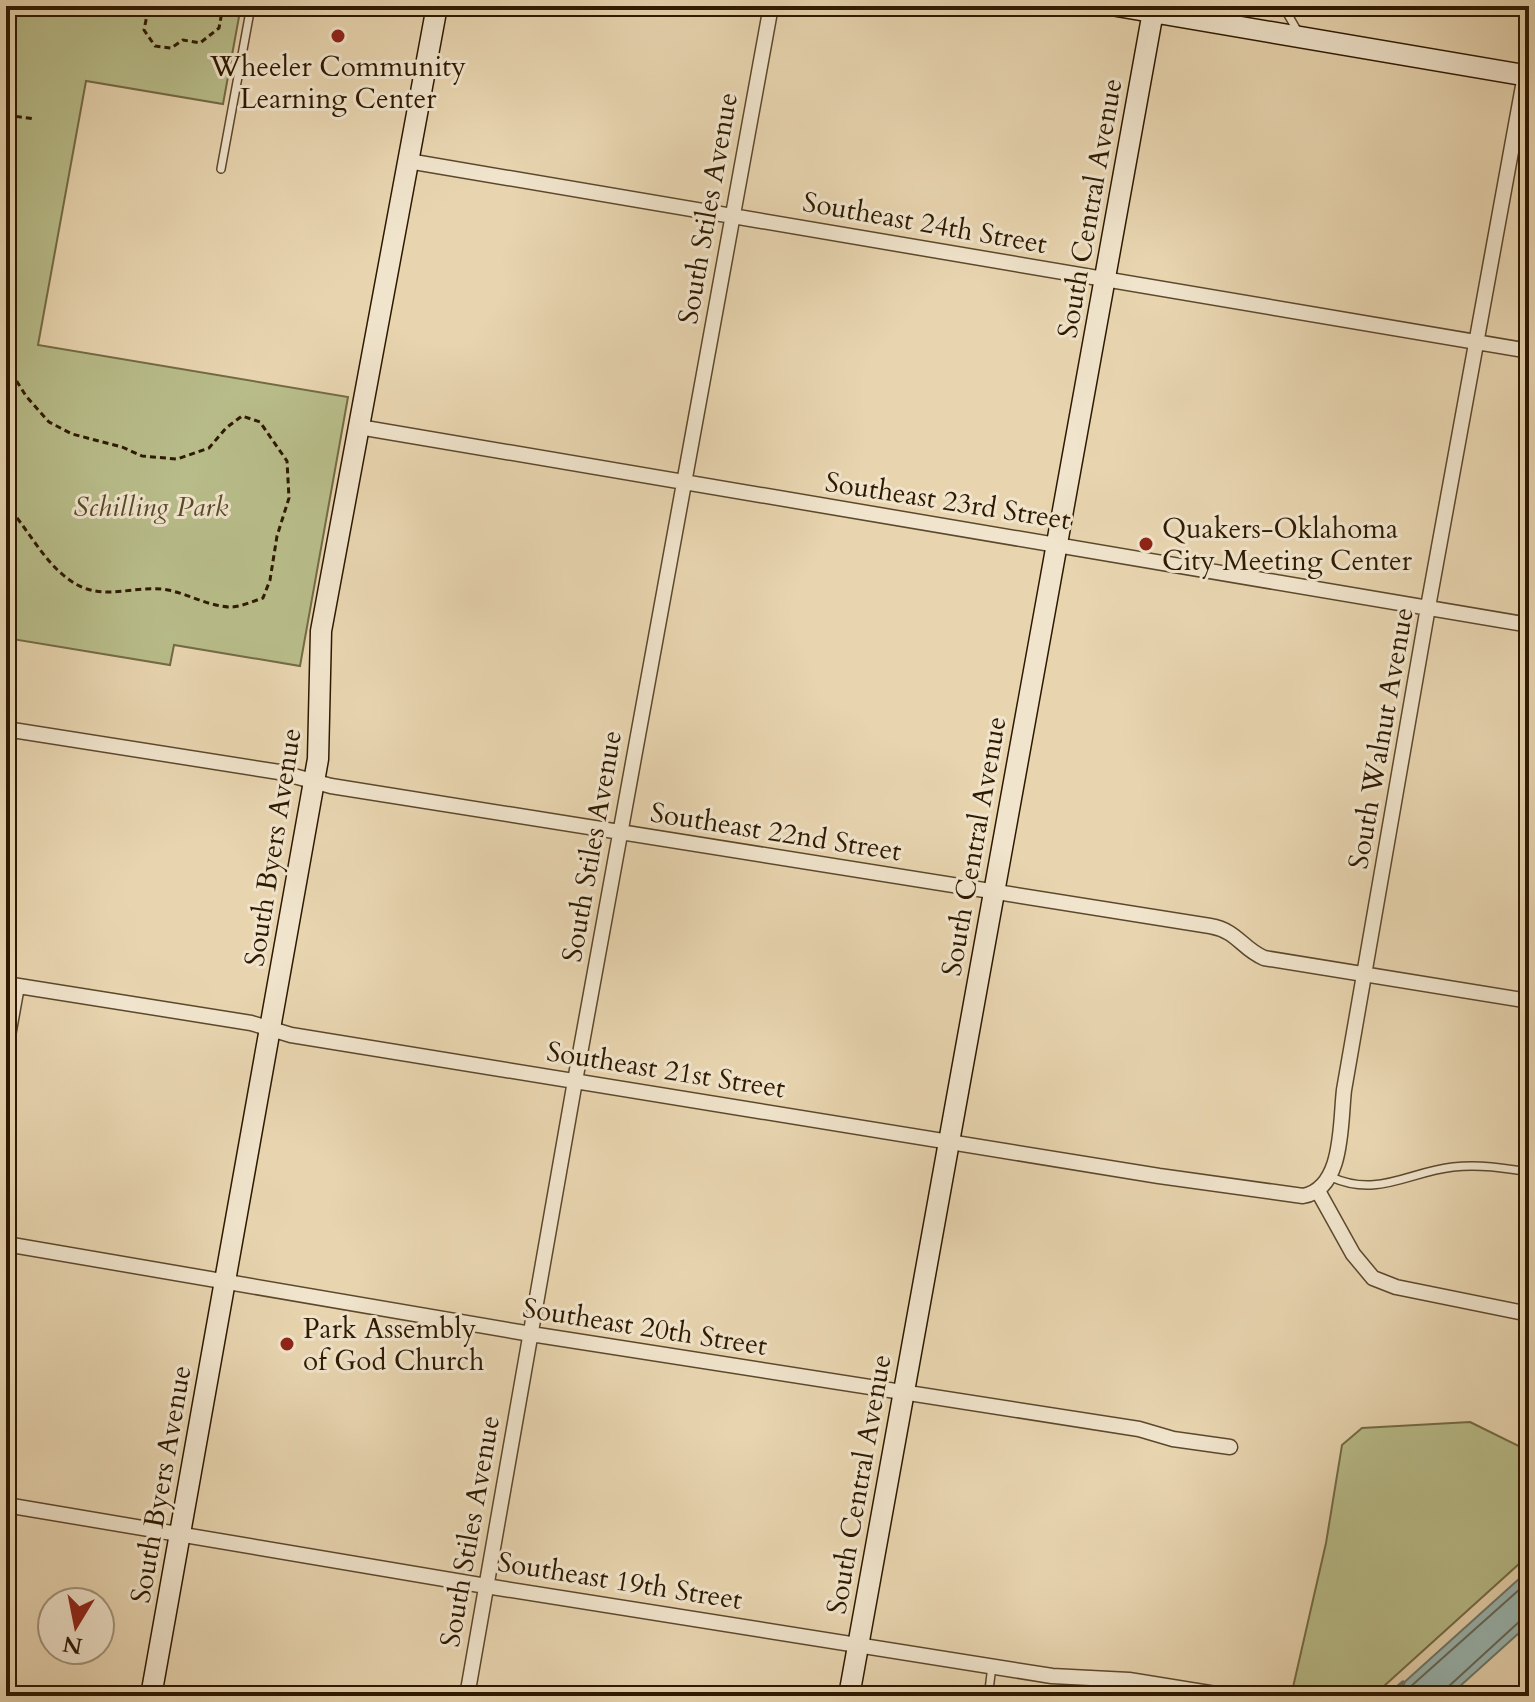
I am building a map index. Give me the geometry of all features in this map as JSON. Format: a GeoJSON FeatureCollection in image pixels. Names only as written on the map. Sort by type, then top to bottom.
{"type":"FeatureCollection","features":[{"type":"Feature","properties":{"kind":"main road","name":"South Byers Avenue"},"geometry":{"type":"LineString","coordinates":[[151,1696],[314,782],[320,735],[320,643],[437,6]]}},
{"type":"Feature","properties":{"kind":"main road"},"geometry":{"type":"LineString","coordinates":[[1117,6],[1214,14],[1301,37],[1527,76]]}},
{"type":"Feature","properties":{"kind":"main road","name":"South Central Avenue"},"geometry":{"type":"LineString","coordinates":[[849,1696],[1154,9]]}},
{"type":"Feature","properties":{"kind":"street","name":"South Stiles Avenue"},"geometry":{"type":"LineString","coordinates":[[467,1696],[575,1081],[771,6]]}},
{"type":"Feature","properties":{"kind":"street","name":"South Walnut Avenue"},"geometry":{"type":"LineString","coordinates":[[1331,1177],[1428,607],[1529,53]]}},
{"type":"Feature","properties":{"kind":"street","name":"Southeast 24th Street"},"geometry":{"type":"LineString","coordinates":[[408,161],[1529,351]]}},
{"type":"Feature","properties":{"kind":"street","name":"Southeast 23rd Street"},"geometry":{"type":"LineString","coordinates":[[359,427],[1529,625]]}},
{"type":"Feature","properties":{"kind":"street","name":"Southeast 22nd Street"},"geometry":{"type":"LineString","coordinates":[[7,729],[279,772],[314,782],[1221,928],[1264,958],[1529,1001]]}},
{"type":"Feature","properties":{"kind":"street"},"geometry":{"type":"LineString","coordinates":[[6,747],[7,729]]}},
{"type":"Feature","properties":{"kind":"street"},"geometry":{"type":"LineString","coordinates":[[6,1047],[12,985]]}},
{"type":"Feature","properties":{"kind":"street","name":"Southeast 21st Street"},"geometry":{"type":"LineString","coordinates":[[12,985],[251,1023],[291,1035],[948,1141],[1294,1195],[1303,1196],[1318,1191]]}},
{"type":"Feature","properties":{"kind":"street"},"geometry":{"type":"LineString","coordinates":[[1331,1177],[1318,1191],[1362,1269],[1383,1283],[1529,1314]]}},
{"type":"Feature","properties":{"kind":"street","name":"Southeast 20th Street"},"geometry":{"type":"LineString","coordinates":[[6,1244],[531,1334],[1139,1429],[1166,1438],[1230,1447]]}},
{"type":"Feature","properties":{"kind":"street","name":"Southeast 19th Street"},"geometry":{"type":"LineString","coordinates":[[6,1505],[486,1586],[1052,1676],[1129,1680],[1228,1696]]}},
{"type":"Feature","properties":{"kind":"lane"},"geometry":{"type":"LineString","coordinates":[[221,169],[251,6]]}},
{"type":"Feature","properties":{"kind":"lane"},"geometry":{"type":"LineString","coordinates":[[1283,6],[1301,37]]}},
{"type":"Feature","properties":{"kind":"lane"},"geometry":{"type":"LineString","coordinates":[[1331,1177],[1361,1186],[1385,1185],[1452,1167],[1487,1166],[1529,1172]]}},
{"type":"Feature","properties":{"kind":"lane"},"geometry":{"type":"LineString","coordinates":[[985,1696],[989,1690],[992,1666]]}},
{"type":"Feature","properties":{"kind":"path"},"geometry":{"type":"LineString","coordinates":[[160,6],[147,15],[144,30],[155,46],[171,48],[183,40],[200,43],[219,28],[223,6]]}},
{"type":"Feature","properties":{"kind":"path"},"geometry":{"type":"LineString","coordinates":[[6,115],[35,119]]}},
{"type":"Feature","properties":{"kind":"path"},"geometry":{"type":"LineString","coordinates":[[6,187],[14,176],[11,166]]}},
{"type":"Feature","properties":{"kind":"path"},"geometry":{"type":"LineString","coordinates":[[6,364],[26,396],[49,422],[72,434],[122,447],[142,456],[177,459],[209,448],[226,428],[242,416],[260,422],[287,461],[289,498],[263,598],[231,608],[168,590],[134,589],[113,594],[70,581],[31,539],[6,505]]}},
{"type":"Feature","properties":{"kind":"green space","name":"Schilling Park"},"geometry":{"type":"Polygon","coordinates":[[[6,6],[241,6],[223,104],[86,81],[38,345],[348,397],[300,666],[174,645],[170,665],[6,638],[6,6]]]}},
{"type":"Feature","properties":{"kind":"green space"},"geometry":{"type":"Polygon","coordinates":[[[1470,1422],[1529,1451],[1529,1555],[1373,1696],[1291,1696],[1326,1543],[1342,1445],[1362,1428],[1470,1422]]]}},
{"type":"Feature","properties":{"kind":"water"},"geometry":{"type":"Polygon","coordinates":[[[1529,1570],[1529,1624],[1449,1696],[1389,1696],[1529,1570]]]}},
{"type":"Feature","properties":{"kind":"waterway"},"geometry":{"type":"LineString","coordinates":[[1388,1696],[1403,1683]]}},
{"type":"Feature","properties":{"kind":"place","name":"Wheeler Community Learning Center"},"geometry":{"type":"Point","coordinates":[338,36]}},
{"type":"Feature","properties":{"kind":"place","name":"Quakers-Oklahoma City Meeting Center"},"geometry":{"type":"Point","coordinates":[1146,544]}},
{"type":"Feature","properties":{"kind":"place","name":"Park Assembly of God Church"},"geometry":{"type":"Point","coordinates":[287,1344]}}]}
